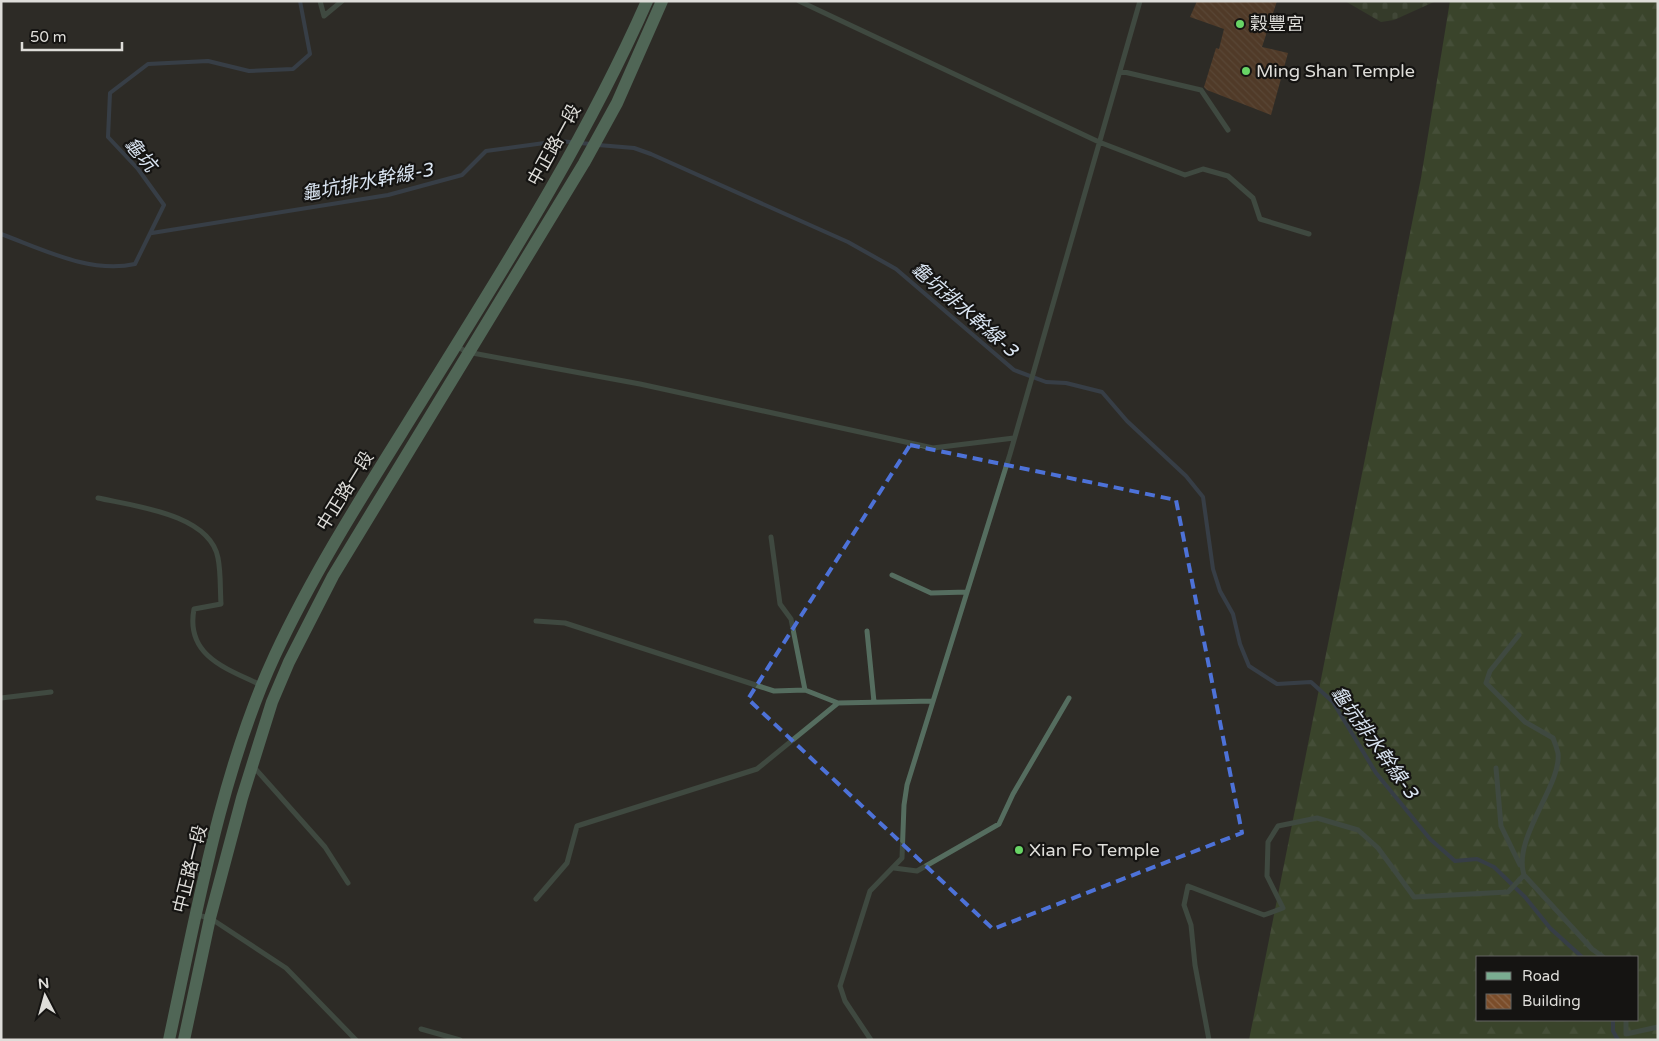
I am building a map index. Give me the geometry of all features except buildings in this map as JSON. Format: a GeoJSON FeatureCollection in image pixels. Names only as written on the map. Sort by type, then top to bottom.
{"type":"FeatureCollection","features":[{"type":"Feature","properties":{"kind":"main road","name":"中正路一段"},"geometry":{"type":"LineString","coordinates":[[169,1040],[196,915],[226,794],[262,685],[319,568],[572,151],[647,1]]}},
{"type":"Feature","properties":{"kind":"main road","name":"中正路一段"},"geometry":{"type":"LineString","coordinates":[[184,1040],[210,918],[252,765],[272,702],[333,576],[467,352],[590,152],[617,103],[662,1]]}},
{"type":"Feature","properties":{"kind":"lane"},"geometry":{"type":"LineString","coordinates":[[320,1],[324,16],[342,1]]}},
{"type":"Feature","properties":{"kind":"lane"},"geometry":{"type":"LineString","coordinates":[[799,1],[1099,142],[1185,175],[1203,169],[1228,176],[1253,198],[1260,219],[1309,234]]}},
{"type":"Feature","properties":{"kind":"lane"},"geometry":{"type":"LineString","coordinates":[[871,1040],[844,1001],[840,986],[870,891],[877,881],[894,868],[902,858],[904,805],[907,785],[1030,385],[1140,1]]}},
{"type":"Feature","properties":{"kind":"lane"},"geometry":{"type":"LineString","coordinates":[[1120,71],[1200,90],[1228,130]]}},
{"type":"Feature","properties":{"kind":"lane"},"geometry":{"type":"LineString","coordinates":[[456,345],[467,352],[640,384],[933,448],[1014,438]]}},
{"type":"Feature","properties":{"kind":"lane"},"geometry":{"type":"LineString","coordinates":[[98,498],[174,516],[203,531],[218,556],[221,604],[194,609],[191,624],[198,644],[215,663],[262,685]]}},
{"type":"Feature","properties":{"kind":"lane"},"geometry":{"type":"LineString","coordinates":[[771,536],[780,604],[791,619],[805,690]]}},
{"type":"Feature","properties":{"kind":"lane"},"geometry":{"type":"LineString","coordinates":[[892,575],[931,593],[967,592]]}},
{"type":"Feature","properties":{"kind":"lane"},"geometry":{"type":"LineString","coordinates":[[536,621],[565,623],[774,691],[805,690],[838,704],[933,701]]}},
{"type":"Feature","properties":{"kind":"lane"},"geometry":{"type":"LineString","coordinates":[[867,631],[874,702]]}},
{"type":"Feature","properties":{"kind":"lane"},"geometry":{"type":"LineString","coordinates":[[1519,635],[1490,671],[1486,682],[1525,722],[1553,738],[1558,755],[1552,780],[1534,818],[1521,865]]}},
{"type":"Feature","properties":{"kind":"lane"},"geometry":{"type":"LineString","coordinates":[[1,698],[51,692]]}},
{"type":"Feature","properties":{"kind":"lane"},"geometry":{"type":"LineString","coordinates":[[894,868],[917,871],[999,824],[1013,794],[1069,698]]}},
{"type":"Feature","properties":{"kind":"lane"},"geometry":{"type":"LineString","coordinates":[[536,899],[567,863],[577,826],[757,769],[838,704]]}},
{"type":"Feature","properties":{"kind":"lane"},"geometry":{"type":"LineString","coordinates":[[252,765],[325,847],[348,882]]}},
{"type":"Feature","properties":{"kind":"lane"},"geometry":{"type":"LineString","coordinates":[[1496,768],[1500,826],[1515,850],[1524,875],[1592,949],[1602,956]]}},
{"type":"Feature","properties":{"kind":"lane"},"geometry":{"type":"LineString","coordinates":[[1209,1040],[1191,926],[1184,905],[1188,886],[1264,915],[1283,908],[1267,876],[1268,842],[1278,826],[1317,818],[1358,830],[1378,848],[1414,897],[1508,892],[1518,879],[1524,875]]}},
{"type":"Feature","properties":{"kind":"lane"},"geometry":{"type":"LineString","coordinates":[[196,915],[210,918],[286,968],[356,1040]]}},
{"type":"Feature","properties":{"kind":"lane"},"geometry":{"type":"LineString","coordinates":[[1626,1021],[1626,1034],[1658,1027]]}},
{"type":"Feature","properties":{"kind":"lane"},"geometry":{"type":"LineString","coordinates":[[421,1029],[460,1040]]}},
{"type":"Feature","properties":{"kind":"lane"},"geometry":{"type":"LineString","coordinates":[[863,1040],[866,1033]]}},
{"type":"Feature","properties":{"kind":"highlighted area"},"geometry":{"type":"Polygon","coordinates":[[[910,445],[1176,500],[1242,833],[993,929],[748,699],[910,445]]]}},
{"type":"Feature","properties":{"kind":"green space"},"geometry":{"type":"Polygon","coordinates":[[[1345,1],[1436,1],[1394,20],[1381,22],[1345,1]]]}},
{"type":"Feature","properties":{"kind":"green space"},"geometry":{"type":"Polygon","coordinates":[[[1450,1],[1658,1],[1658,1040],[1249,1040],[1421,178],[1450,1]]]}},
{"type":"Feature","properties":{"kind":"waterway","name":"龜坑"},"geometry":{"type":"LineString","coordinates":[[1,234],[50,253],[84,263],[101,266],[135,264],[164,205],[138,169],[108,137],[110,93],[148,64],[208,61],[249,71],[293,69],[310,54],[300,1]]}},
{"type":"Feature","properties":{"kind":"waterway","name":"龜坑排水幹線-3"},"geometry":{"type":"LineString","coordinates":[[152,233],[388,195],[462,175],[486,151],[559,141],[591,144]]}},
{"type":"Feature","properties":{"kind":"waterway","name":"龜坑排水幹線-3"},"geometry":{"type":"LineString","coordinates":[[598,145],[634,148],[651,154],[848,242],[896,269],[1014,370],[1046,382],[1066,383],[1102,392],[1127,421],[1186,476],[1203,497],[1213,569],[1220,591],[1233,614],[1240,644],[1249,666],[1277,684],[1311,682],[1333,702],[1376,773],[1430,839],[1455,861],[1477,859],[1494,867],[1525,897],[1550,928],[1581,956]]}},
{"type":"Feature","properties":{"kind":"waterway","name":"龜坑排水幹線-3"},"geometry":{"type":"LineString","coordinates":[[1613,1021],[1613,1031],[1618,1040]]}},
{"type":"Feature","properties":{"kind":"place","name":"穀豐宮"},"geometry":{"type":"Point","coordinates":[1240,24]}},
{"type":"Feature","properties":{"kind":"place","name":"Ming Shan Temple"},"geometry":{"type":"Point","coordinates":[1246,71]}},
{"type":"Feature","properties":{"kind":"place","name":"Xian Fo Temple"},"geometry":{"type":"Point","coordinates":[1019,850]}}]}
